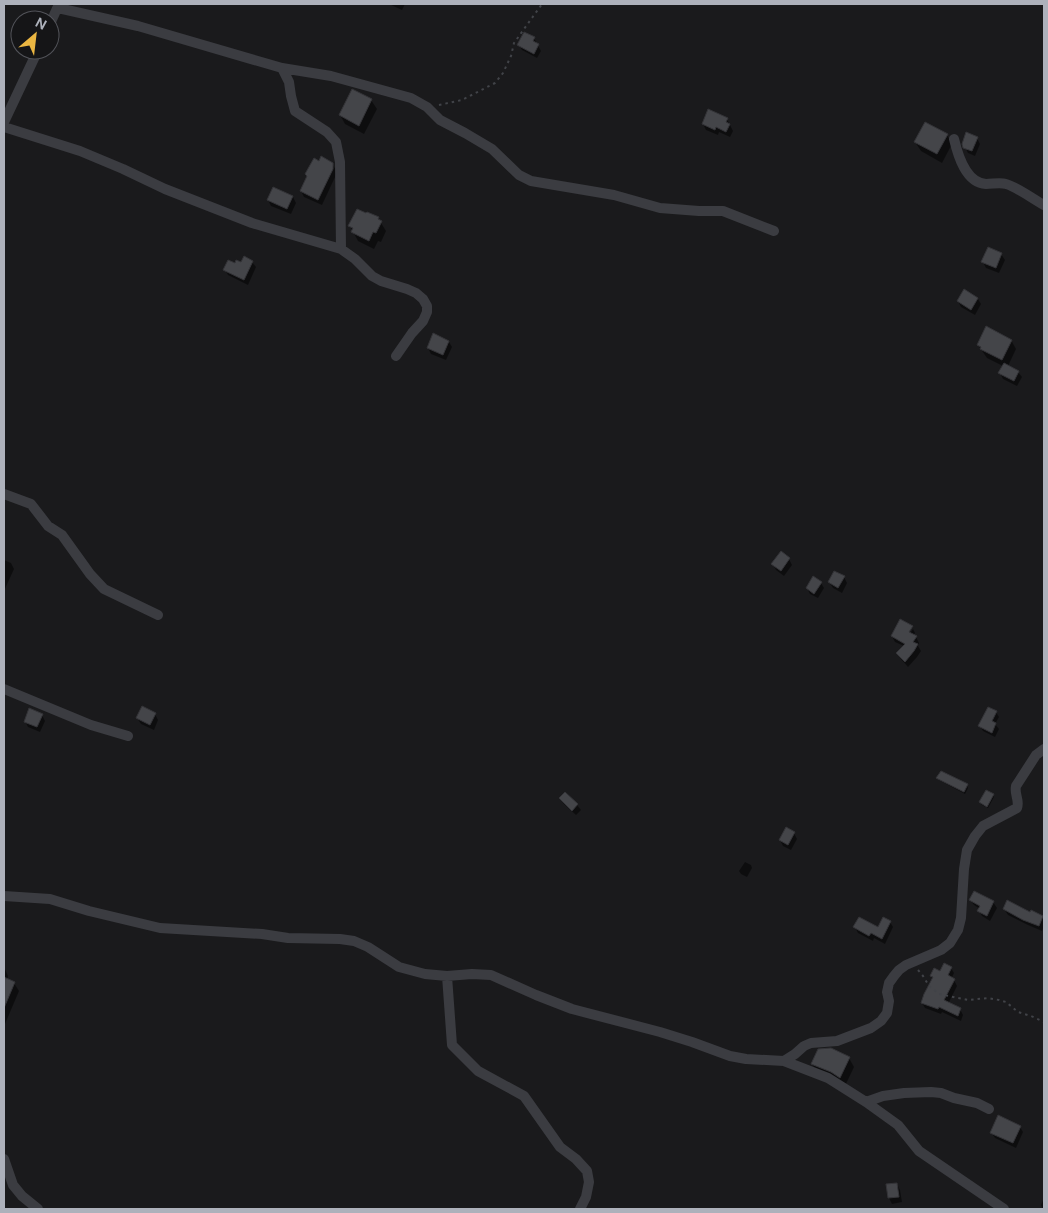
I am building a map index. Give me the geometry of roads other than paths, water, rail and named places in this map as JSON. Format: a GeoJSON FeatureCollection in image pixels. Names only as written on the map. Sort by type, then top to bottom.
{"type":"FeatureCollection","features":[{"type":"Feature","properties":{"kind":"street"},"geometry":{"type":"LineString","coordinates":[[58,6],[138,26],[282,68],[330,76],[411,98],[426,107],[440,120],[492,149],[520,175],[531,181],[614,195],[660,208],[723,211],[774,232]]}},
{"type":"Feature","properties":{"kind":"street"},"geometry":{"type":"LineString","coordinates":[[4,122],[33,60]]}},
{"type":"Feature","properties":{"kind":"street"},"geometry":{"type":"LineString","coordinates":[[282,68],[289,82],[295,111],[327,132],[336,142],[340,162],[341,249]]}},
{"type":"Feature","properties":{"kind":"street"},"geometry":{"type":"LineString","coordinates":[[4,127],[80,152],[123,169],[165,189],[252,223],[341,249],[355,259],[372,276],[416,293],[427,306],[427,312],[423,321],[396,356]]}},
{"type":"Feature","properties":{"kind":"street"},"geometry":{"type":"LineString","coordinates":[[954,139],[956,151],[966,172],[974,180],[985,184],[1006,184],[1044,205]]}},
{"type":"Feature","properties":{"kind":"street"},"geometry":{"type":"LineString","coordinates":[[4,494],[31,504],[48,526],[62,535],[104,590],[158,615]]}},
{"type":"Feature","properties":{"kind":"street"},"geometry":{"type":"LineString","coordinates":[[4,689],[91,725],[128,736]]}},
{"type":"Feature","properties":{"kind":"street"},"geometry":{"type":"LineString","coordinates":[[784,1060],[811,1042],[837,1041],[871,1028],[882,1021],[887,1013],[889,983],[899,970],[941,950],[950,942],[958,930],[961,918],[967,850],[983,826],[1017,808],[1019,804],[1015,792],[1016,786],[1036,755],[1044,749]]}},
{"type":"Feature","properties":{"kind":"street"},"geometry":{"type":"LineString","coordinates":[[4,896],[50,899],[89,911],[160,928],[262,934],[288,938],[340,939],[368,947],[399,967],[425,974],[447,976],[491,975],[572,1010],[660,1032],[730,1056],[746,1059],[784,1060],[828,1078],[866,1102],[898,1124],[919,1151],[1004,1209]]}},
{"type":"Feature","properties":{"kind":"street"},"geometry":{"type":"LineString","coordinates":[[447,976],[452,1046],[478,1070],[524,1096],[560,1147],[576,1159],[587,1171],[589,1182],[586,1197],[580,1209]]}},
{"type":"Feature","properties":{"kind":"street"},"geometry":{"type":"LineString","coordinates":[[866,1102],[883,1096],[931,1092],[977,1103],[989,1109]]}},
{"type":"Feature","properties":{"kind":"street"},"geometry":{"type":"LineString","coordinates":[[4,1159],[13,1185],[22,1196],[38,1209]]}}]}
